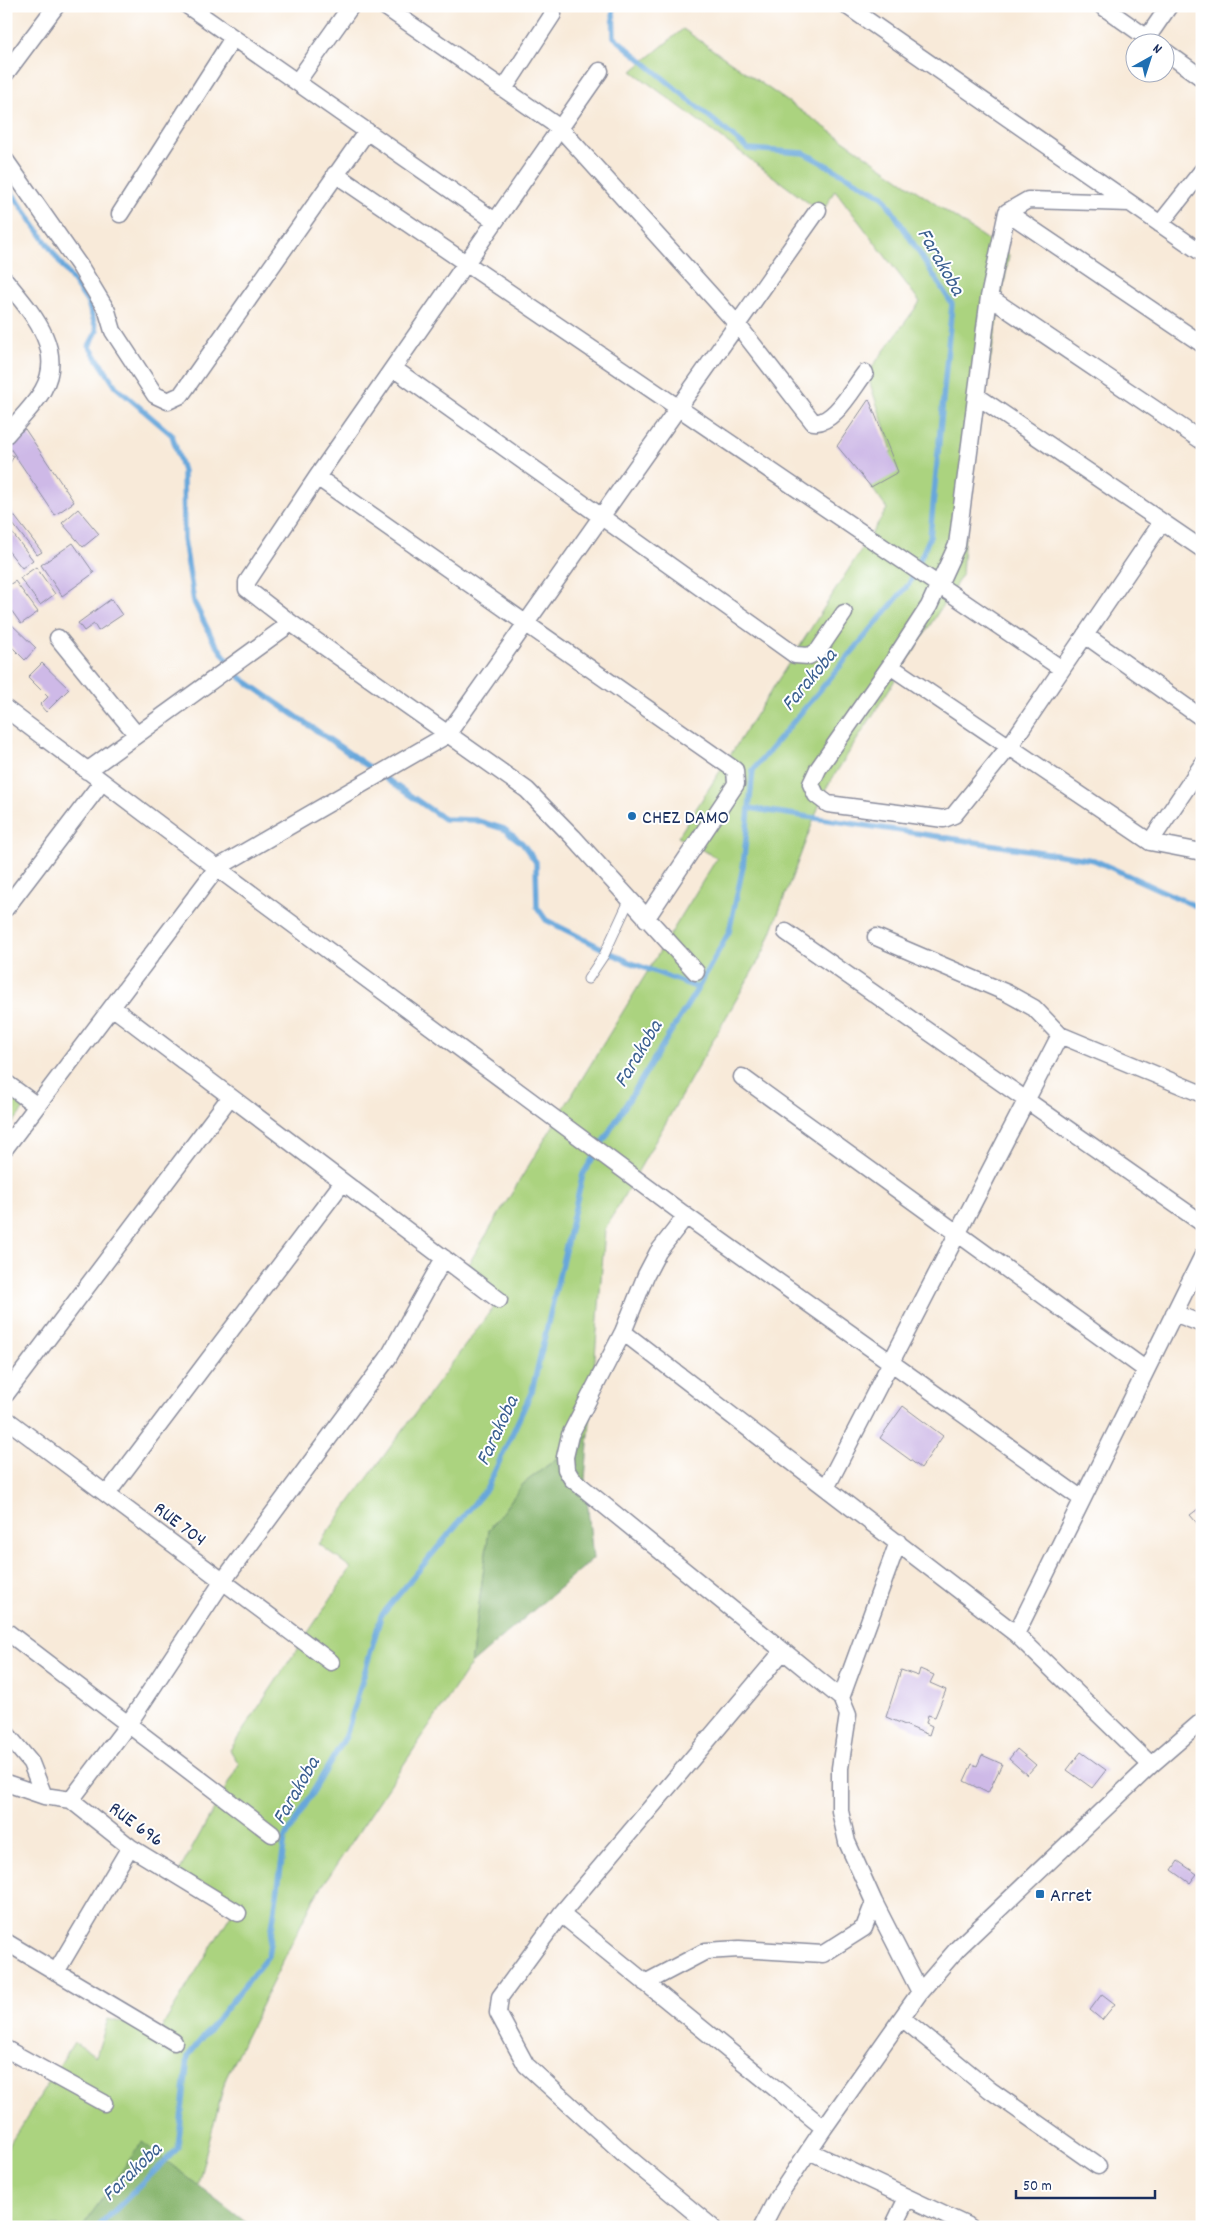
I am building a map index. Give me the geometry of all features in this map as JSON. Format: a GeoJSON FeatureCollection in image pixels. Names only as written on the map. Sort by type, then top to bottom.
{"type":"FeatureCollection","features":[{"type":"Feature","properties":{"kind":"street"},"geometry":{"type":"LineString","coordinates":[[6,73],[56,6]]}},
{"type":"Feature","properties":{"kind":"street"},"geometry":{"type":"LineString","coordinates":[[188,6],[495,221]]}},
{"type":"Feature","properties":{"kind":"street"},"geometry":{"type":"LineString","coordinates":[[297,82],[350,6]]}},
{"type":"Feature","properties":{"kind":"street"},"geometry":{"type":"LineString","coordinates":[[384,6],[560,128],[737,324],[813,422],[819,424],[832,417],[865,373]]}},
{"type":"Feature","properties":{"kind":"street"},"geometry":{"type":"LineString","coordinates":[[847,6],[1202,253]]}},
{"type":"Feature","properties":{"kind":"street"},"geometry":{"type":"LineString","coordinates":[[1102,6],[1139,32]]}},
{"type":"Feature","properties":{"kind":"street"},"geometry":{"type":"LineString","coordinates":[[1154,32],[1169,6]]}},
{"type":"Feature","properties":{"kind":"street"},"geometry":{"type":"LineString","coordinates":[[504,89],[553,14]]}},
{"type":"Feature","properties":{"kind":"street"},"geometry":{"type":"LineString","coordinates":[[120,214],[233,38]]}},
{"type":"Feature","properties":{"kind":"street"},"geometry":{"type":"LineString","coordinates":[[1176,59],[1202,78]]}},
{"type":"Feature","properties":{"kind":"street"},"geometry":{"type":"LineString","coordinates":[[600,71],[317,477],[247,582],[247,589],[251,594],[526,790],[573,838],[696,972]]}},
{"type":"Feature","properties":{"kind":"street"},"geometry":{"type":"LineString","coordinates":[[6,162],[85,275],[108,311],[113,330],[155,395],[168,401],[181,395],[367,131]]}},
{"type":"Feature","properties":{"kind":"street"},"geometry":{"type":"LineString","coordinates":[[1160,224],[1202,171]]}},
{"type":"Feature","properties":{"kind":"street"},"geometry":{"type":"LineString","coordinates":[[335,174],[1062,669]]}},
{"type":"Feature","properties":{"kind":"street"},"geometry":{"type":"LineString","coordinates":[[1130,203],[1028,200],[1007,212],[989,297],[957,545],[934,582],[890,666],[818,769],[811,784],[816,795],[828,804],[944,819],[954,815],[962,808],[1009,747],[1162,522]]}},
{"type":"Feature","properties":{"kind":"street"},"geometry":{"type":"LineString","coordinates":[[6,1147],[216,868],[447,735],[525,622],[818,210]]}},
{"type":"Feature","properties":{"kind":"street"},"geometry":{"type":"LineString","coordinates":[[1007,212],[1202,344]]}},
{"type":"Feature","properties":{"kind":"street"},"geometry":{"type":"LineString","coordinates":[[6,281],[36,319],[50,349],[51,365],[43,390],[6,435]]}},
{"type":"Feature","properties":{"kind":"street"},"geometry":{"type":"LineString","coordinates":[[989,297],[1202,441]]}},
{"type":"Feature","properties":{"kind":"street"},"geometry":{"type":"LineString","coordinates":[[393,368],[795,655],[809,656],[818,651],[844,613]]}},
{"type":"Feature","properties":{"kind":"street"},"geometry":{"type":"LineString","coordinates":[[977,396],[1202,549]]}},
{"type":"Feature","properties":{"kind":"street"},"geometry":{"type":"LineString","coordinates":[[317,477],[735,770],[736,784],[646,919]]}},
{"type":"Feature","properties":{"kind":"street"},"geometry":{"type":"LineString","coordinates":[[87,771],[292,623]]}},
{"type":"Feature","properties":{"kind":"street"},"geometry":{"type":"LineString","coordinates":[[1085,635],[1202,718]]}},
{"type":"Feature","properties":{"kind":"street"},"geometry":{"type":"LineString","coordinates":[[58,638],[136,734]]}},
{"type":"Feature","properties":{"kind":"street"},"geometry":{"type":"LineString","coordinates":[[890,666],[1150,842],[1202,852]]}},
{"type":"Feature","properties":{"kind":"street"},"geometry":{"type":"LineString","coordinates":[[6,709],[216,868],[686,1216],[1082,1498]]}},
{"type":"Feature","properties":{"kind":"street"},"geometry":{"type":"LineString","coordinates":[[1150,842],[1202,765]]}},
{"type":"Feature","properties":{"kind":"street"},"geometry":{"type":"LineString","coordinates":[[6,908],[102,782]]}},
{"type":"Feature","properties":{"kind":"street"},"geometry":{"type":"LineString","coordinates":[[786,932],[1202,1223]]}},
{"type":"Feature","properties":{"kind":"street"},"geometry":{"type":"LineString","coordinates":[[876,937],[1007,993],[1034,1008],[1060,1034],[1202,1094]]}},
{"type":"Feature","properties":{"kind":"street"},"geometry":{"type":"LineString","coordinates":[[112,1007],[499,1300]]}},
{"type":"Feature","properties":{"kind":"street"},"geometry":{"type":"LineString","coordinates":[[826,1488],[1060,1034]]}},
{"type":"Feature","properties":{"kind":"street"},"geometry":{"type":"LineString","coordinates":[[742,1077],[1146,1370]]}},
{"type":"Feature","properties":{"kind":"street"},"geometry":{"type":"LineString","coordinates":[[6,1083],[37,1106]]}},
{"type":"Feature","properties":{"kind":"street"},"geometry":{"type":"LineString","coordinates":[[6,1394],[230,1097]]}},
{"type":"Feature","properties":{"kind":"street"},"geometry":{"type":"LineString","coordinates":[[106,1494],[343,1182]]}},
{"type":"Feature","properties":{"kind":"street"},"geometry":{"type":"LineString","coordinates":[[686,1216],[658,1252],[650,1267],[624,1332],[570,1435],[565,1457],[566,1469],[572,1478],[841,1698],[848,1715],[840,1768],[840,1811],[847,1842],[874,1902],[920,1992]]}},
{"type":"Feature","properties":{"kind":"street"},"geometry":{"type":"LineString","coordinates":[[1016,1634],[1202,1257]]}},
{"type":"Feature","properties":{"kind":"street"},"geometry":{"type":"LineString","coordinates":[[6,1783],[44,1796],[71,1800],[128,1726],[223,1581],[388,1358],[444,1258]]}},
{"type":"Feature","properties":{"kind":"street"},"geometry":{"type":"LineString","coordinates":[[1174,1313],[1202,1324]]}},
{"type":"Feature","properties":{"kind":"street"},"geometry":{"type":"LineString","coordinates":[[624,1332],[1016,1634],[1151,1765]]}},
{"type":"Feature","properties":{"kind":"street","name":"RUE 704"},"geometry":{"type":"LineString","coordinates":[[6,1419],[331,1662]]}},
{"type":"Feature","properties":{"kind":"street"},"geometry":{"type":"LineString","coordinates":[[841,1698],[898,1542]]}},
{"type":"Feature","properties":{"kind":"street"},"geometry":{"type":"LineString","coordinates":[[6,1631],[128,1726],[272,1834]]}},
{"type":"Feature","properties":{"kind":"street"},"geometry":{"type":"LineString","coordinates":[[712,2227],[623,2153],[526,2065],[511,2041],[498,2013],[500,1997],[561,1914],[783,1651]]}},
{"type":"Feature","properties":{"kind":"street"},"geometry":{"type":"LineString","coordinates":[[762,2227],[777,2198],[824,2128],[920,1992],[958,1948],[1151,1765],[1202,1721]]}},
{"type":"Feature","properties":{"kind":"street"},"geometry":{"type":"LineString","coordinates":[[6,1733],[31,1763],[44,1796]]}},
{"type":"Feature","properties":{"kind":"street","name":"RUE 696"},"geometry":{"type":"LineString","coordinates":[[71,1800],[130,1848],[238,1913]]}},
{"type":"Feature","properties":{"kind":"street"},"geometry":{"type":"LineString","coordinates":[[56,1972],[130,1848]]}},
{"type":"Feature","properties":{"kind":"street"},"geometry":{"type":"LineString","coordinates":[[645,1983],[706,1951],[739,1949],[822,1954],[864,1928],[874,1902]]}},
{"type":"Feature","properties":{"kind":"street"},"geometry":{"type":"LineString","coordinates":[[561,1914],[824,2128]]}},
{"type":"Feature","properties":{"kind":"street"},"geometry":{"type":"LineString","coordinates":[[6,1942],[174,2042]]}},
{"type":"Feature","properties":{"kind":"street"},"geometry":{"type":"LineString","coordinates":[[902,2018],[982,2084],[1098,2166]]}},
{"type":"Feature","properties":{"kind":"street"},"geometry":{"type":"LineString","coordinates":[[6,2049],[104,2103]]}},
{"type":"Feature","properties":{"kind":"street"},"geometry":{"type":"LineString","coordinates":[[809,2151],[970,2227]]}},
{"type":"Feature","properties":{"kind":"street"},"geometry":{"type":"LineString","coordinates":[[893,2227],[907,2198]]}},
{"type":"Feature","properties":{"kind":"lane"},"geometry":{"type":"LineString","coordinates":[[588,979],[611,942],[629,901]]}},
{"type":"Feature","properties":{"kind":"green space"},"geometry":{"type":"Polygon","coordinates":[[[683,29],[1009,255],[968,484],[962,575],[825,790],[764,951],[605,1229],[589,1434],[523,1484],[489,1530],[471,1664],[313,1900],[226,2077],[194,2199],[183,2227],[6,2227],[6,2150],[74,2042],[96,2056],[108,2019],[159,2032],[235,1908],[176,1877],[239,1764],[230,1750],[351,1568],[319,1544],[500,1298],[466,1268],[717,858],[678,837],[887,509],[859,470],[892,451],[867,374],[920,302],[835,190],[822,213],[632,71],[683,29]]]}},
{"type":"Feature","properties":{"kind":"green space"},"geometry":{"type":"Polygon","coordinates":[[[6,1085],[29,1102],[6,1132],[6,1085]]]}},
{"type":"Feature","properties":{"kind":"green space"},"geometry":{"type":"Polygon","coordinates":[[[589,1434],[585,1479],[593,1559],[471,1664],[489,1530],[523,1484],[589,1434]]]}},
{"type":"Feature","properties":{"kind":"green space"},"geometry":{"type":"Polygon","coordinates":[[[142,2142],[248,2224],[247,2227],[82,2227],[142,2142]]]}},
{"type":"Feature","properties":{"kind":"building"},"geometry":{"type":"Polygon","coordinates":[[[869,399],[898,472],[871,487],[837,446],[869,399]]]}},
{"type":"Feature","properties":{"kind":"building"},"geometry":{"type":"Polygon","coordinates":[[[25,429],[74,502],[55,515],[6,442],[25,429]]]}},
{"type":"Feature","properties":{"kind":"building"},"geometry":{"type":"Polygon","coordinates":[[[6,452],[14,456],[6,470],[6,452]]]}},
{"type":"Feature","properties":{"kind":"building"},"geometry":{"type":"Polygon","coordinates":[[[6,505],[42,552],[37,555],[6,515],[6,505]]]}},
{"type":"Feature","properties":{"kind":"building"},"geometry":{"type":"Polygon","coordinates":[[[78,509],[99,534],[83,547],[62,523],[78,509]]]}},
{"type":"Feature","properties":{"kind":"building"},"geometry":{"type":"Polygon","coordinates":[[[6,525],[33,560],[22,568],[6,548],[6,525]]]}},
{"type":"Feature","properties":{"kind":"building"},"geometry":{"type":"Polygon","coordinates":[[[73,543],[94,573],[62,596],[41,565],[73,543]]]}},
{"type":"Feature","properties":{"kind":"building"},"geometry":{"type":"Polygon","coordinates":[[[36,567],[55,594],[40,605],[20,578],[36,567]]]}},
{"type":"Feature","properties":{"kind":"building"},"geometry":{"type":"Polygon","coordinates":[[[15,581],[38,612],[21,624],[6,603],[6,587],[15,581]]]}},
{"type":"Feature","properties":{"kind":"building"},"geometry":{"type":"Polygon","coordinates":[[[111,599],[122,615],[98,631],[94,624],[84,631],[78,623],[111,599]]]}},
{"type":"Feature","properties":{"kind":"building"},"geometry":{"type":"Polygon","coordinates":[[[6,619],[36,648],[25,660],[6,641],[6,619]]]}},
{"type":"Feature","properties":{"kind":"building"},"geometry":{"type":"Polygon","coordinates":[[[42,663],[69,689],[46,712],[40,705],[48,697],[28,677],[42,663]]]}},
{"type":"Feature","properties":{"kind":"building"},"geometry":{"type":"Polygon","coordinates":[[[903,1406],[943,1436],[921,1468],[880,1438],[903,1406]]]}},
{"type":"Feature","properties":{"kind":"building"},"geometry":{"type":"Polygon","coordinates":[[[1202,1506],[1202,1529],[1190,1515],[1202,1506]]]}},
{"type":"Feature","properties":{"kind":"building"},"geometry":{"type":"Polygon","coordinates":[[[920,1669],[934,1675],[930,1683],[946,1690],[935,1717],[928,1715],[926,1723],[932,1726],[929,1735],[886,1717],[901,1670],[918,1676],[920,1669]]]}},
{"type":"Feature","properties":{"kind":"building"},"geometry":{"type":"Polygon","coordinates":[[[1017,1749],[1036,1765],[1027,1775],[1009,1759],[1017,1749]]]}},
{"type":"Feature","properties":{"kind":"building"},"geometry":{"type":"Polygon","coordinates":[[[1081,1752],[1106,1770],[1092,1788],[1067,1770],[1081,1752]]]}},
{"type":"Feature","properties":{"kind":"building"},"geometry":{"type":"Polygon","coordinates":[[[982,1755],[1002,1764],[988,1793],[964,1781],[972,1764],[977,1766],[982,1755]]]}},
{"type":"Feature","properties":{"kind":"building"},"geometry":{"type":"Polygon","coordinates":[[[1178,1861],[1197,1874],[1190,1883],[1172,1870],[1178,1861]]]}},
{"type":"Feature","properties":{"kind":"building"},"geometry":{"type":"Polygon","coordinates":[[[1102,1994],[1115,2004],[1102,2020],[1090,2010],[1102,1994]]]}},
{"type":"Feature","properties":{"kind":"waterway","name":"Farakoba"},"geometry":{"type":"LineString","coordinates":[[98,2227],[178,2148],[188,2056],[268,1956],[285,1839],[346,1736],[381,1616],[487,1488],[532,1391],[583,1174],[698,988],[729,932],[743,867],[753,770],[909,584],[930,537],[952,304],[883,196],[804,153],[748,149],[614,37],[613,6]]}},
{"type":"Feature","properties":{"kind":"waterway"},"geometry":{"type":"LineString","coordinates":[[6,184],[88,303],[97,331],[89,346],[116,387],[172,435],[183,471],[184,539],[194,602],[213,640],[241,678],[444,819],[475,820],[504,829],[522,843],[536,862],[537,907],[546,920],[629,962],[698,988]]}},
{"type":"Feature","properties":{"kind":"waterway"},"geometry":{"type":"LineString","coordinates":[[749,808],[1094,860],[1202,909]]}},
{"type":"Feature","properties":{"kind":"place","name":"CHEZ DAMO"},"geometry":{"type":"Point","coordinates":[632,816]}},
{"type":"Feature","properties":{"kind":"place","name":"Arret"},"geometry":{"type":"Point","coordinates":[1040,1894]}}]}
